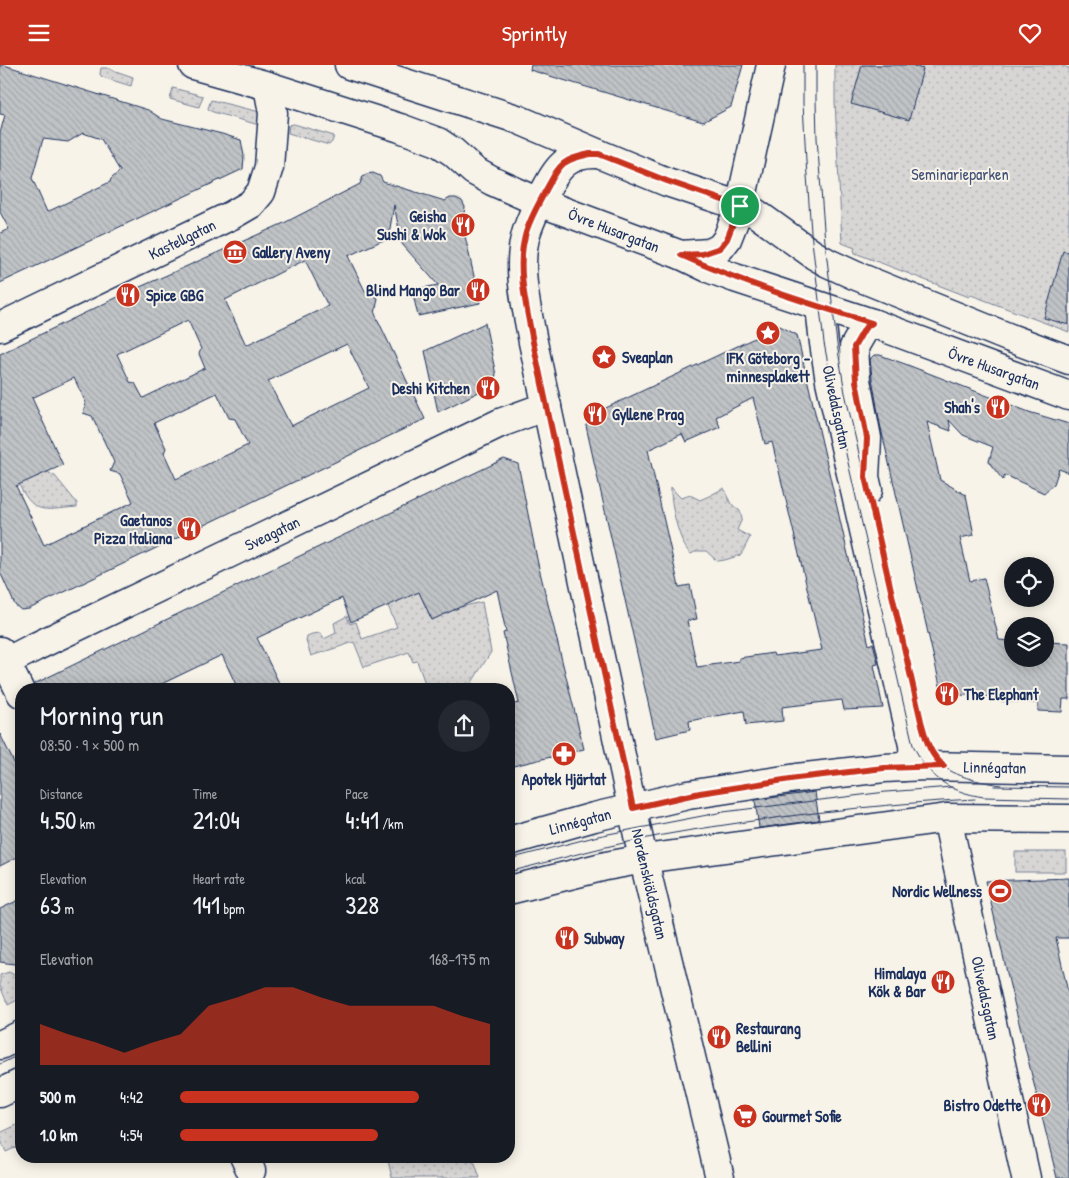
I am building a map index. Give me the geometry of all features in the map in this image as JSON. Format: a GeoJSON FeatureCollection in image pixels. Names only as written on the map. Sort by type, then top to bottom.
{"type":"FeatureCollection","features":[{"type":"Feature","properties":{"kind":"street","name":"Övre Husargatan"},"geometry":{"type":"LineString","coordinates":[[193,65],[268,86],[438,142],[453,152],[474,171],[539,202],[681,255],[735,278],[872,323],[1069,396]]}},
{"type":"Feature","properties":{"kind":"street","name":"Övre Husargatan"},"geometry":{"type":"LineString","coordinates":[[349,65],[517,119],[667,181],[740,206],[757,214],[828,263],[1010,338],[1069,360]]}},
{"type":"Feature","properties":{"kind":"street"},"geometry":{"type":"LineString","coordinates":[[681,255],[702,254],[720,248],[727,239],[740,206],[771,65]]}},
{"type":"Feature","properties":{"kind":"street","name":"Kastellgatan"},"geometry":{"type":"LineString","coordinates":[[0,327],[223,220],[251,204],[261,192],[269,167],[274,113],[268,86]]}},
{"type":"Feature","properties":{"kind":"street","name":"Nordenskiöldsgatan"},"geometry":{"type":"LineString","coordinates":[[599,154],[576,157],[564,162],[558,169],[539,202],[525,236],[522,264],[523,284],[533,342],[644,859],[720,1178]]}},
{"type":"Feature","properties":{"kind":"street","name":"Olivedalsgatan"},"geometry":{"type":"LineString","coordinates":[[820,307],[824,343],[838,415],[913,745],[913,757],[903,767]]}},
{"type":"Feature","properties":{"kind":"street","name":"Olivedalsgatan"},"geometry":{"type":"LineString","coordinates":[[872,323],[865,328],[854,347],[856,381],[867,438],[865,477],[927,743],[936,759],[944,766]]}},
{"type":"Feature","properties":{"kind":"street","name":"Sveagatan"},"geometry":{"type":"LineString","coordinates":[[2,659],[500,423],[547,406]]}},
{"type":"Feature","properties":{"kind":"street"},"geometry":{"type":"LineString","coordinates":[[2,659],[15,683]]}},
{"type":"Feature","properties":{"kind":"street","name":"Linnégatan"},"geometry":{"type":"LineString","coordinates":[[515,839],[594,817],[688,795],[787,779],[903,767],[1069,769]]}},
{"type":"Feature","properties":{"kind":"street"},"geometry":{"type":"LineString","coordinates":[[515,889],[606,866],[644,859],[947,818],[1069,819]]}},
{"type":"Feature","properties":{"kind":"street","name":"Olivedalsgatan"},"geometry":{"type":"LineString","coordinates":[[947,818],[1026,1178]]}},
{"type":"Feature","properties":{"kind":"street"},"geometry":{"type":"LineString","coordinates":[[0,1045],[15,1038]]}},
{"type":"Feature","properties":{"kind":"street"},"geometry":{"type":"LineString","coordinates":[[0,1093],[15,1086]]}},
{"type":"Feature","properties":{"kind":"green space","name":"Seminarieparken"},"geometry":{"type":"Polygon","coordinates":[[[835,65],[1060,65],[1069,68],[1069,332],[971,295],[969,297],[855,253],[855,248],[842,243],[835,65]]]}},
{"type":"Feature","properties":{"kind":"green space"},"geometry":{"type":"Polygon","coordinates":[[[101,68],[107,68],[133,77],[131,86],[102,77],[100,74],[101,68]]]}},
{"type":"Feature","properties":{"kind":"green space"},"geometry":{"type":"Polygon","coordinates":[[[173,88],[203,96],[199,107],[170,99],[173,88]]]}},
{"type":"Feature","properties":{"kind":"green space"},"geometry":{"type":"Polygon","coordinates":[[[211,100],[260,112],[259,125],[209,110],[211,100]]]}},
{"type":"Feature","properties":{"kind":"green space"},"geometry":{"type":"Polygon","coordinates":[[[294,124],[334,136],[332,142],[329,145],[288,133],[289,125],[294,124]]]}},
{"type":"Feature","properties":{"kind":"green space"},"geometry":{"type":"Polygon","coordinates":[[[31,435],[49,473],[55,476],[77,503],[77,507],[40,508],[34,505],[22,491],[16,479],[31,435]]]}},
{"type":"Feature","properties":{"kind":"green space"},"geometry":{"type":"Polygon","coordinates":[[[671,487],[681,498],[690,495],[700,500],[724,488],[730,501],[740,511],[742,519],[737,530],[750,537],[741,555],[717,561],[706,551],[697,551],[691,554],[683,542],[676,523],[671,487]]]}},
{"type":"Feature","properties":{"kind":"green space"},"geometry":{"type":"Polygon","coordinates":[[[417,588],[432,620],[460,607],[482,602],[491,652],[472,683],[425,683],[417,661],[413,662],[409,652],[364,667],[354,642],[311,656],[306,641],[307,636],[320,633],[324,639],[336,633],[334,623],[347,616],[350,624],[356,622],[362,639],[397,627],[385,599],[417,588]]]}},
{"type":"Feature","properties":{"kind":"green space"},"geometry":{"type":"Polygon","coordinates":[[[1015,852],[1066,852],[1066,872],[1015,872],[1015,852]]]}},
{"type":"Feature","properties":{"kind":"green space"},"geometry":{"type":"Polygon","coordinates":[[[9,972],[15,975],[15,1001],[8,1005],[0,986],[0,975],[9,972]]]}},
{"type":"Feature","properties":{"kind":"green space"},"geometry":{"type":"Polygon","coordinates":[[[15,1126],[15,1148],[6,1152],[0,1138],[0,1133],[15,1126]]]}},
{"type":"Feature","properties":{"kind":"green space"},"geometry":{"type":"Polygon","coordinates":[[[389,1163],[475,1163],[480,1178],[392,1178],[389,1163]]]}},
{"type":"Feature","properties":{"kind":"building"},"geometry":{"type":"Polygon","coordinates":[[[0,65],[4,65],[148,110],[162,119],[241,140],[244,156],[243,169],[0,283],[0,233],[9,229],[0,212],[0,133],[5,115],[0,114],[0,65]],[[83,133],[68,142],[43,139],[32,178],[47,212],[110,182],[120,171],[101,139],[83,133]]]}},
{"type":"Feature","properties":{"kind":"building"},"geometry":{"type":"Polygon","coordinates":[[[531,65],[743,65],[731,107],[703,122],[530,70],[531,65]]]}},
{"type":"Feature","properties":{"kind":"building"},"geometry":{"type":"Polygon","coordinates":[[[862,65],[911,65],[923,69],[909,120],[851,104],[862,65]]]}},
{"type":"Feature","properties":{"kind":"building"},"geometry":{"type":"Polygon","coordinates":[[[373,173],[380,176],[383,182],[445,201],[450,198],[456,198],[462,201],[465,207],[461,218],[480,303],[418,316],[412,290],[438,285],[402,244],[394,205],[388,240],[381,241],[348,256],[365,291],[378,298],[375,314],[425,419],[29,609],[21,610],[15,605],[0,572],[0,354],[122,295],[284,223],[360,184],[366,174],[373,173]],[[305,260],[225,300],[246,345],[328,306],[305,260]],[[188,320],[117,354],[130,382],[135,383],[143,398],[205,368],[199,354],[201,349],[188,320]],[[347,344],[268,381],[291,426],[369,388],[347,344]],[[74,378],[32,398],[63,465],[16,486],[44,545],[133,502],[120,474],[110,471],[114,462],[92,416],[83,413],[86,403],[74,378]],[[217,393],[154,423],[166,448],[164,453],[176,479],[248,445],[235,419],[229,418],[217,393]]]}},
{"type":"Feature","properties":{"kind":"building"},"geometry":{"type":"Polygon","coordinates":[[[1063,251],[1069,252],[1069,325],[1044,318],[1063,251]]]}},
{"type":"Feature","properties":{"kind":"building"},"geometry":{"type":"Polygon","coordinates":[[[485,323],[496,375],[491,386],[438,412],[425,351],[485,323]]]}},
{"type":"Feature","properties":{"kind":"building"},"geometry":{"type":"Polygon","coordinates":[[[780,326],[797,335],[869,645],[873,643],[877,659],[878,664],[874,665],[883,708],[844,710],[842,700],[782,707],[783,721],[746,725],[744,711],[689,721],[690,730],[656,738],[586,426],[591,415],[780,326]],[[753,398],[716,417],[720,427],[686,442],[682,434],[648,450],[679,587],[690,585],[697,619],[687,621],[697,667],[739,661],[739,658],[773,653],[774,656],[822,650],[772,442],[765,444],[753,398]]]}},
{"type":"Feature","properties":{"kind":"building"},"geometry":{"type":"Polygon","coordinates":[[[874,355],[880,355],[1029,412],[1069,424],[1069,473],[1059,469],[1054,484],[1044,493],[1005,475],[1003,480],[989,461],[993,447],[963,435],[949,420],[951,431],[927,422],[940,480],[966,495],[974,535],[960,538],[970,581],[984,578],[999,640],[1004,640],[1004,667],[1054,667],[1054,642],[1069,643],[1069,699],[1063,699],[1062,712],[1038,711],[1038,703],[998,701],[998,697],[942,694],[880,424],[870,359],[874,355]]]}},
{"type":"Feature","properties":{"kind":"building"},"geometry":{"type":"Polygon","coordinates":[[[504,459],[518,464],[538,564],[584,749],[515,766],[515,704],[519,703],[503,633],[506,632],[497,590],[432,620],[419,592],[351,622],[342,598],[257,638],[279,683],[235,683],[222,655],[164,683],[36,683],[504,459]]]}},
{"type":"Feature","properties":{"kind":"building"},"geometry":{"type":"Polygon","coordinates":[[[0,734],[15,765],[15,858],[0,866],[0,734]]]}},
{"type":"Feature","properties":{"kind":"building"},"geometry":{"type":"Polygon","coordinates":[[[815,792],[819,820],[759,828],[755,800],[815,792]]]}},
{"type":"Feature","properties":{"kind":"building"},"geometry":{"type":"Polygon","coordinates":[[[1069,878],[1069,938],[1056,938],[1069,997],[1069,1178],[1057,1178],[986,881],[1069,878]]]}},
{"type":"Feature","properties":{"kind":"building"},"geometry":{"type":"Polygon","coordinates":[[[15,902],[15,964],[0,962],[0,909],[15,902]]]}},
{"type":"Feature","properties":{"kind":"tram line"},"geometry":{"type":"LineString","coordinates":[[803,65],[803,103],[811,232],[824,343],[841,432],[913,745],[933,774],[950,787],[960,791],[984,797],[1069,799]]}},
{"type":"Feature","properties":{"kind":"tram line"},"geometry":{"type":"LineString","coordinates":[[816,65],[817,138],[825,242],[837,344],[845,393],[921,721],[930,751],[943,766],[961,776],[1001,785]]}},
{"type":"Feature","properties":{"kind":"tram line"},"geometry":{"type":"LineString","coordinates":[[994,786],[1069,787]]}},
{"type":"Feature","properties":{"kind":"tram line"},"geometry":{"type":"LineString","coordinates":[[515,857],[598,836],[723,812],[886,792],[952,787]]}},
{"type":"Feature","properties":{"kind":"tram line"},"geometry":{"type":"LineString","coordinates":[[515,870],[621,844],[700,829],[856,808],[975,799]]}},
{"type":"Feature","properties":{"kind":"tram line"},"geometry":{"type":"LineString","coordinates":[[0,1064],[15,1057]]}},
{"type":"Feature","properties":{"kind":"tram line"},"geometry":{"type":"LineString","coordinates":[[0,1077],[15,1070]]}},
{"type":"Feature","properties":{"kind":"place","name":"Geisha Sushi & Wok"},"geometry":{"type":"Point","coordinates":[463,225]}},
{"type":"Feature","properties":{"kind":"place","name":"Gallery Aveny"},"geometry":{"type":"Point","coordinates":[235,252]}},
{"type":"Feature","properties":{"kind":"place","name":"Blind Mango Bar"},"geometry":{"type":"Point","coordinates":[478,290]}},
{"type":"Feature","properties":{"kind":"place","name":"Spice GBG"},"geometry":{"type":"Point","coordinates":[128,295]}},
{"type":"Feature","properties":{"kind":"place","name":"IFK Göteborg - minnesplakett"},"geometry":{"type":"Point","coordinates":[768,333]}},
{"type":"Feature","properties":{"kind":"place","name":"Sveaplan"},"geometry":{"type":"Point","coordinates":[604,357]}},
{"type":"Feature","properties":{"kind":"place","name":"Deshi Kitchen"},"geometry":{"type":"Point","coordinates":[488,388]}},
{"type":"Feature","properties":{"kind":"place","name":"Shah's"},"geometry":{"type":"Point","coordinates":[998,407]}},
{"type":"Feature","properties":{"kind":"place","name":"Gyllene Prag"},"geometry":{"type":"Point","coordinates":[595,414]}},
{"type":"Feature","properties":{"kind":"place","name":"Gaetanos Pizza Italiana"},"geometry":{"type":"Point","coordinates":[189,529]}},
{"type":"Feature","properties":{"kind":"place","name":"The Elephant"},"geometry":{"type":"Point","coordinates":[947,694]}},
{"type":"Feature","properties":{"kind":"place","name":"Apotek Hjärtat"},"geometry":{"type":"Point","coordinates":[564,754]}},
{"type":"Feature","properties":{"kind":"place","name":"Nordic Wellness"},"geometry":{"type":"Point","coordinates":[1000,891]}},
{"type":"Feature","properties":{"kind":"place","name":"Subway"},"geometry":{"type":"Point","coordinates":[567,938]}},
{"type":"Feature","properties":{"kind":"place","name":"Himalaya Kök & Bar"},"geometry":{"type":"Point","coordinates":[943,982]}},
{"type":"Feature","properties":{"kind":"place","name":"Restaurang Bellini"},"geometry":{"type":"Point","coordinates":[719,1037]}},
{"type":"Feature","properties":{"kind":"place","name":"Bistro Odette"},"geometry":{"type":"Point","coordinates":[1039,1105]}},
{"type":"Feature","properties":{"kind":"place","name":"Gourmet Sofie"},"geometry":{"type":"Point","coordinates":[745,1116]}},
{"type":"Feature","properties":{"kind":"route"},"geometry":{"type":"LineString","coordinates":[[590,154],[599,154],[667,181],[740,206],[727,239],[720,248],[709,253],[681,255],[754,285],[872,323],[865,328],[854,347],[856,381],[867,438],[865,477],[927,743],[936,759],[944,766],[884,768],[797,778],[688,795],[633,808],[533,342],[523,284],[522,251],[525,236],[539,202],[558,169],[564,162],[590,154]]}}]}
